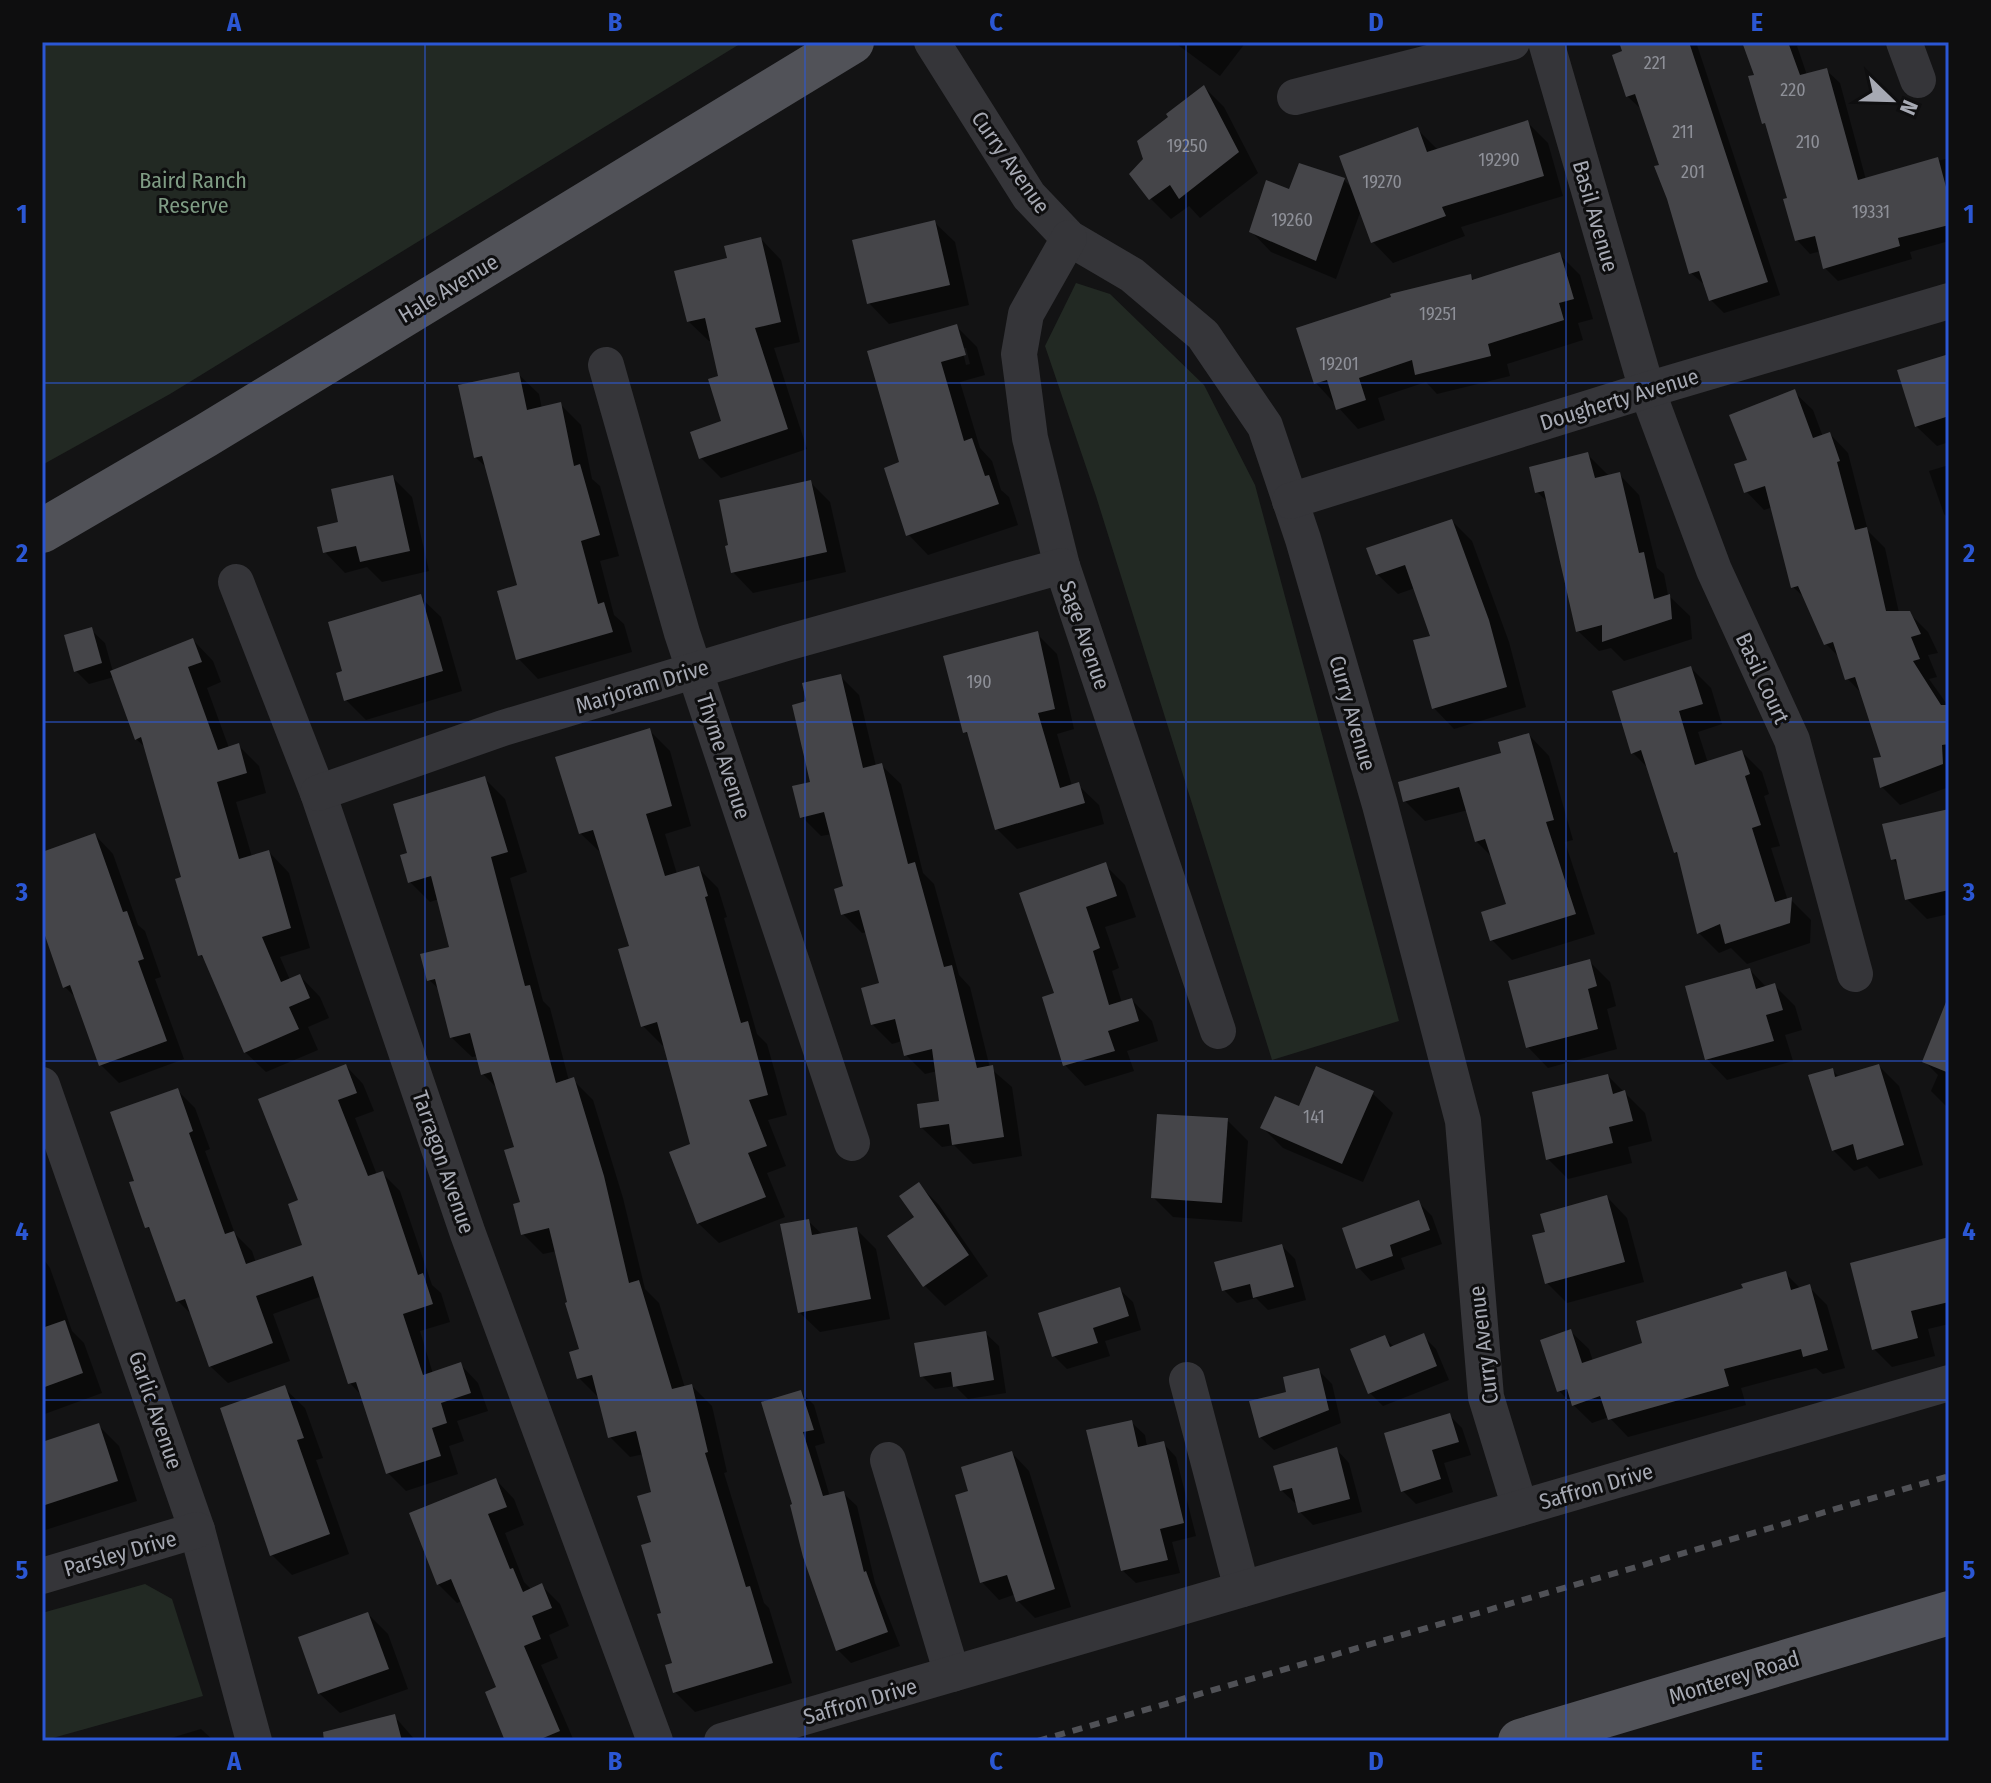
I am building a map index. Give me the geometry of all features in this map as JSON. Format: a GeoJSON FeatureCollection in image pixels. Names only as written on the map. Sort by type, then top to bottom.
{"type":"FeatureCollection","features":[{"type":"Feature","properties":{"kind":"main road","name":"Hale Avenue"},"geometry":{"type":"LineString","coordinates":[[42,531],[205,436],[852,42]]}},
{"type":"Feature","properties":{"kind":"main road","name":"Monterey Road"},"geometry":{"type":"LineString","coordinates":[[1520,1741],[1949,1613]]}},
{"type":"Feature","properties":{"kind":"street","name":"Curry Avenue"},"geometry":{"type":"LineString","coordinates":[[932,42],[1029,196],[1069,238],[1132,275],[1203,335],[1265,426],[1380,805],[1463,1121],[1486,1397],[1520,1508]]}},
{"type":"Feature","properties":{"kind":"street"},"geometry":{"type":"LineString","coordinates":[[1295,97],[1512,42]]}},
{"type":"Feature","properties":{"kind":"street","name":"Basil Avenue"},"geometry":{"type":"LineString","coordinates":[[1546,42],[1647,390]]}},
{"type":"Feature","properties":{"kind":"street"},"geometry":{"type":"LineString","coordinates":[[1904,42],[1918,80]]}},
{"type":"Feature","properties":{"kind":"street","name":"Sage Avenue"},"geometry":{"type":"LineString","coordinates":[[1069,238],[1026,314],[1019,354],[1030,438],[1062,566],[1218,1031]]}},
{"type":"Feature","properties":{"kind":"street","name":"Dougherty Avenue"},"geometry":{"type":"LineString","coordinates":[[1290,501],[1647,390],[1949,301]]}},
{"type":"Feature","properties":{"kind":"street","name":"Thyme Avenue"},"geometry":{"type":"LineString","coordinates":[[606,365],[695,669],[852,1143]]}},
{"type":"Feature","properties":{"kind":"street","name":"Basil Court"},"geometry":{"type":"LineString","coordinates":[[1647,390],[1714,570],[1792,740],[1855,974]]}},
{"type":"Feature","properties":{"kind":"street","name":"Marjoram Drive"},"geometry":{"type":"LineString","coordinates":[[318,793],[503,728],[695,669],[1062,566]]}},
{"type":"Feature","properties":{"kind":"street","name":"Tarragon Avenue"},"geometry":{"type":"LineString","coordinates":[[236,582],[318,793],[468,1234],[655,1741]]}},
{"type":"Feature","properties":{"kind":"street","name":"Garlic Avenue"},"geometry":{"type":"LineString","coordinates":[[42,1085],[197,1530],[254,1741]]}},
{"type":"Feature","properties":{"kind":"street"},"geometry":{"type":"LineString","coordinates":[[1187,1380],[1242,1589]]}},
{"type":"Feature","properties":{"kind":"street","name":"Saffron Drive"},"geometry":{"type":"LineString","coordinates":[[722,1741],[1949,1383]]}},
{"type":"Feature","properties":{"kind":"street"},"geometry":{"type":"LineString","coordinates":[[888,1460],[952,1674]]}},
{"type":"Feature","properties":{"kind":"street","name":"Parsley Drive"},"geometry":{"type":"LineString","coordinates":[[42,1576],[197,1530]]}},
{"type":"Feature","properties":{"kind":"green space","name":"Baird Ranch Reserve"},"geometry":{"type":"Polygon","coordinates":[[[42,42],[743,42],[170,394],[42,465],[42,42]]]}},
{"type":"Feature","properties":{"kind":"green space"},"geometry":{"type":"Polygon","coordinates":[[[1076,283],[1110,294],[1204,385],[1255,485],[1399,1021],[1272,1060],[1096,496],[1045,346],[1076,283]]]}},
{"type":"Feature","properties":{"kind":"green space"},"geometry":{"type":"Polygon","coordinates":[[[145,1584],[172,1599],[203,1696],[42,1741],[42,1613],[145,1584]]]}},
{"type":"Feature","properties":{"kind":"building"},"geometry":{"type":"Polygon","coordinates":[[[1619,42],[1689,42],[1768,282],[1709,301],[1699,271],[1689,274],[1654,166],[1659,165],[1635,94],[1626,97],[1612,55],[1622,51],[1619,42]]]}},
{"type":"Feature","properties":{"kind":"building"},"geometry":{"type":"Polygon","coordinates":[[[1742,42],[1788,42],[1800,75],[1827,68],[1858,180],[1938,157],[1949,198],[1949,225],[1898,238],[1900,246],[1823,269],[1815,236],[1795,241],[1783,199],[1787,198],[1748,76],[1754,75],[1742,42]]]}},
{"type":"Feature","properties":{"kind":"building"},"geometry":{"type":"Polygon","coordinates":[[[1204,85],[1239,152],[1179,199],[1170,185],[1149,200],[1129,174],[1143,159],[1137,141],[1204,85]]]}},
{"type":"Feature","properties":{"kind":"building"},"geometry":{"type":"Polygon","coordinates":[[[1528,120],[1544,176],[1442,207],[1446,216],[1371,243],[1339,156],[1418,127],[1427,152],[1528,120]]]}},
{"type":"Feature","properties":{"kind":"building"},"geometry":{"type":"Polygon","coordinates":[[[1299,163],[1345,178],[1316,261],[1249,232],[1266,180],[1289,189],[1299,163]]]}},
{"type":"Feature","properties":{"kind":"building"},"geometry":{"type":"Polygon","coordinates":[[[935,220],[950,285],[867,304],[852,240],[935,220]]]}},
{"type":"Feature","properties":{"kind":"building"},"geometry":{"type":"Polygon","coordinates":[[[761,237],[781,322],[755,328],[788,429],[699,459],[690,432],[721,421],[708,379],[718,376],[705,318],[687,322],[674,271],[727,258],[724,246],[761,237]]]}},
{"type":"Feature","properties":{"kind":"building"},"geometry":{"type":"Polygon","coordinates":[[[1560,252],[1574,299],[1559,303],[1564,320],[1488,344],[1491,356],[1415,375],[1412,360],[1359,378],[1366,400],[1336,410],[1327,380],[1314,384],[1296,328],[1391,297],[1390,294],[1471,274],[1472,280],[1560,252]]]}},
{"type":"Feature","properties":{"kind":"building"},"geometry":{"type":"Polygon","coordinates":[[[957,324],[966,355],[941,362],[964,441],[972,438],[999,504],[906,536],[884,468],[899,462],[867,351],[957,324]]]}},
{"type":"Feature","properties":{"kind":"building"},"geometry":{"type":"Polygon","coordinates":[[[1949,354],[1949,416],[1915,427],[1897,370],[1949,354]]]}},
{"type":"Feature","properties":{"kind":"building"},"geometry":{"type":"Polygon","coordinates":[[[519,372],[527,410],[561,402],[574,466],[580,464],[600,535],[581,541],[598,604],[604,602],[613,632],[516,660],[497,591],[517,585],[482,456],[474,458],[458,385],[519,372]]]}},
{"type":"Feature","properties":{"kind":"building"},"geometry":{"type":"Polygon","coordinates":[[[1795,389],[1813,438],[1830,432],[1840,461],[1837,462],[1855,530],[1867,527],[1886,611],[1910,611],[1921,634],[1911,637],[1920,659],[1913,661],[1941,705],[1949,705],[1949,744],[1942,745],[1943,764],[1880,788],[1873,758],[1881,757],[1855,677],[1845,680],[1833,642],[1824,645],[1798,586],[1791,588],[1765,486],[1744,493],[1734,464],[1747,460],[1729,415],[1795,389]]]}},
{"type":"Feature","properties":{"kind":"building"},"geometry":{"type":"Polygon","coordinates":[[[1588,452],[1595,478],[1620,472],[1639,553],[1644,552],[1654,599],[1670,594],[1672,619],[1602,642],[1602,625],[1576,632],[1544,491],[1535,493],[1529,467],[1588,452]]]}},
{"type":"Feature","properties":{"kind":"building"},"geometry":{"type":"Polygon","coordinates":[[[393,475],[410,551],[360,562],[356,546],[323,553],[317,527],[338,522],[331,489],[393,475]]]}},
{"type":"Feature","properties":{"kind":"building"},"geometry":{"type":"Polygon","coordinates":[[[811,480],[827,552],[731,573],[719,500],[811,480]]]}},
{"type":"Feature","properties":{"kind":"building"},"geometry":{"type":"Polygon","coordinates":[[[1452,519],[1489,620],[1507,687],[1432,709],[1413,640],[1430,636],[1405,565],[1376,575],[1366,548],[1452,519]]]}},
{"type":"Feature","properties":{"kind":"building"},"geometry":{"type":"Polygon","coordinates":[[[421,594],[443,671],[344,701],[336,673],[342,671],[328,622],[421,594]]]}},
{"type":"Feature","properties":{"kind":"building"},"geometry":{"type":"Polygon","coordinates":[[[92,627],[102,663],[74,672],[64,635],[92,627]]]}},
{"type":"Feature","properties":{"kind":"building"},"geometry":{"type":"Polygon","coordinates":[[[1038,631],[1055,709],[1038,713],[1060,788],[1079,782],[1085,803],[995,830],[967,732],[963,733],[943,656],[1038,631]]]}},
{"type":"Feature","properties":{"kind":"building"},"geometry":{"type":"Polygon","coordinates":[[[193,638],[202,662],[188,667],[218,750],[239,743],[247,773],[217,782],[239,859],[269,850],[291,928],[262,937],[281,982],[300,974],[310,998],[289,1007],[299,1029],[244,1053],[202,955],[198,956],[175,879],[181,877],[141,737],[135,740],[110,671],[193,638]]]}},
{"type":"Feature","properties":{"kind":"building"},"geometry":{"type":"Polygon","coordinates":[[[1691,666],[1703,704],[1679,711],[1695,765],[1742,750],[1750,774],[1745,776],[1761,825],[1752,828],[1775,902],[1792,897],[1790,923],[1725,944],[1720,924],[1697,934],[1677,852],[1674,853],[1641,750],[1631,754],[1612,691],[1691,666]]]}},
{"type":"Feature","properties":{"kind":"building"},"geometry":{"type":"Polygon","coordinates":[[[841,674],[863,768],[882,763],[908,864],[915,862],[944,967],[952,965],[977,1068],[993,1065],[1004,1137],[952,1145],[949,1124],[920,1128],[917,1104],[939,1101],[932,1049],[904,1056],[895,1019],[871,1025],[861,988],[879,983],[859,910],[841,915],[834,889],[843,886],[824,812],[800,818],[792,786],[810,782],[792,705],[806,701],[802,683],[841,674]]]}},
{"type":"Feature","properties":{"kind":"building"},"geometry":{"type":"Polygon","coordinates":[[[650,728],[672,806],[646,814],[665,876],[699,866],[741,1023],[748,1021],[768,1095],[749,1100],[767,1146],[748,1153],[766,1197],[697,1224],[669,1152],[690,1144],[657,1022],[641,1027],[618,949],[629,946],[593,830],[579,834],[555,757],[650,728]]]}},
{"type":"Feature","properties":{"kind":"building"},"geometry":{"type":"Polygon","coordinates":[[[1529,733],[1554,820],[1546,822],[1576,914],[1490,941],[1481,912],[1506,904],[1485,839],[1475,842],[1459,787],[1403,802],[1398,782],[1501,753],[1498,742],[1529,733]]]}},
{"type":"Feature","properties":{"kind":"building"},"geometry":{"type":"Polygon","coordinates":[[[485,776],[508,852],[491,857],[525,986],[530,985],[556,1083],[574,1077],[604,1176],[629,1283],[639,1280],[672,1389],[692,1384],[708,1452],[705,1453],[773,1663],[673,1693],[665,1665],[672,1663],[641,1545],[651,1542],[637,1496],[651,1492],[636,1431],[608,1438],[592,1375],[577,1379],[569,1352],[579,1349],[565,1303],[549,1228],[521,1235],[513,1204],[520,1202],[504,1150],[514,1147],[491,1072],[481,1075],[470,1033],[450,1038],[435,979],[427,981],[420,954],[449,947],[431,876],[408,883],[400,855],[407,853],[393,804],[485,776]]]}},
{"type":"Feature","properties":{"kind":"building"},"geometry":{"type":"Polygon","coordinates":[[[1949,809],[1949,890],[1905,900],[1896,859],[1891,860],[1882,824],[1949,809]]]}},
{"type":"Feature","properties":{"kind":"building"},"geometry":{"type":"Polygon","coordinates":[[[95,833],[123,912],[127,911],[144,959],[138,961],[167,1041],[99,1066],[70,985],[63,988],[42,927],[42,852],[95,833]]]}},
{"type":"Feature","properties":{"kind":"building"},"geometry":{"type":"Polygon","coordinates":[[[1106,862],[1117,896],[1086,907],[1100,948],[1093,951],[1109,1005],[1132,998],[1139,1021],[1108,1031],[1115,1051],[1063,1066],[1042,997],[1054,993],[1019,893],[1106,862]]]}},
{"type":"Feature","properties":{"kind":"building"},"geometry":{"type":"Polygon","coordinates":[[[1590,959],[1597,986],[1588,989],[1598,1029],[1526,1048],[1508,981],[1590,959]]]}},
{"type":"Feature","properties":{"kind":"building"},"geometry":{"type":"Polygon","coordinates":[[[1750,968],[1756,989],[1775,983],[1783,1010],[1766,1015],[1774,1041],[1705,1060],[1685,986],[1750,968]]]}},
{"type":"Feature","properties":{"kind":"building"},"geometry":{"type":"Polygon","coordinates":[[[1949,998],[1949,1073],[1922,1062],[1949,998]]]}},
{"type":"Feature","properties":{"kind":"building"},"geometry":{"type":"Polygon","coordinates":[[[346,1064],[357,1093],[338,1100],[368,1176],[383,1171],[418,1275],[423,1273],[433,1304],[403,1314],[423,1375],[461,1362],[471,1393],[441,1403],[447,1423],[432,1428],[441,1456],[386,1474],[356,1382],[348,1384],[313,1276],[256,1296],[273,1343],[209,1367],[185,1299],[176,1302],[149,1227],[145,1228],[129,1182],[134,1181],[110,1112],[178,1088],[193,1131],[189,1133],[225,1234],[234,1231],[246,1264],[302,1245],[288,1204],[298,1200],[258,1099],[346,1064]]]}},
{"type":"Feature","properties":{"kind":"building"},"geometry":{"type":"Polygon","coordinates":[[[1879,1064],[1904,1145],[1857,1160],[1853,1144],[1832,1151],[1808,1075],[1833,1068],[1835,1077],[1879,1064]]]}},
{"type":"Feature","properties":{"kind":"building"},"geometry":{"type":"Polygon","coordinates":[[[1316,1066],[1374,1091],[1342,1164],[1260,1128],[1275,1096],[1299,1106],[1316,1066]]]}},
{"type":"Feature","properties":{"kind":"building"},"geometry":{"type":"Polygon","coordinates":[[[1608,1074],[1613,1094],[1625,1090],[1633,1121],[1609,1127],[1613,1143],[1546,1160],[1532,1092],[1608,1074]]]}},
{"type":"Feature","properties":{"kind":"building"},"geometry":{"type":"Polygon","coordinates":[[[1157,1114],[1228,1118],[1222,1203],[1151,1198],[1157,1114]]]}},
{"type":"Feature","properties":{"kind":"building"},"geometry":{"type":"Polygon","coordinates":[[[919,1182],[969,1255],[923,1287],[887,1236],[914,1217],[899,1196],[919,1182]]]}},
{"type":"Feature","properties":{"kind":"building"},"geometry":{"type":"Polygon","coordinates":[[[1607,1195],[1625,1262],[1545,1284],[1532,1235],[1545,1232],[1540,1214],[1607,1195]]]}},
{"type":"Feature","properties":{"kind":"building"},"geometry":{"type":"Polygon","coordinates":[[[1419,1200],[1430,1230],[1390,1245],[1393,1256],[1356,1269],[1342,1228],[1419,1200]]]}},
{"type":"Feature","properties":{"kind":"building"},"geometry":{"type":"Polygon","coordinates":[[[809,1219],[812,1235],[857,1227],[871,1299],[798,1313],[780,1224],[809,1219]]]}},
{"type":"Feature","properties":{"kind":"building"},"geometry":{"type":"Polygon","coordinates":[[[1949,1237],[1949,1302],[1911,1311],[1918,1338],[1872,1350],[1850,1263],[1949,1237]]]}},
{"type":"Feature","properties":{"kind":"building"},"geometry":{"type":"Polygon","coordinates":[[[1282,1244],[1294,1287],[1253,1298],[1250,1284],[1222,1291],[1214,1262],[1282,1244]]]}},
{"type":"Feature","properties":{"kind":"building"},"geometry":{"type":"Polygon","coordinates":[[[1786,1271],[1791,1290],[1810,1284],[1828,1350],[1803,1357],[1801,1349],[1724,1369],[1729,1386],[1608,1420],[1600,1396],[1572,1406],[1567,1389],[1557,1392],[1540,1340],[1571,1329],[1582,1363],[1642,1343],[1636,1321],[1743,1288],[1741,1284],[1786,1271]]]}},
{"type":"Feature","properties":{"kind":"building"},"geometry":{"type":"Polygon","coordinates":[[[1120,1287],[1129,1316],[1093,1328],[1098,1343],[1052,1357],[1038,1313],[1120,1287]]]}},
{"type":"Feature","properties":{"kind":"building"},"geometry":{"type":"Polygon","coordinates":[[[65,1320],[83,1373],[42,1388],[42,1328],[65,1320]]]}},
{"type":"Feature","properties":{"kind":"building"},"geometry":{"type":"Polygon","coordinates":[[[986,1331],[994,1380],[953,1387],[951,1372],[920,1377],[914,1343],[986,1331]]]}},
{"type":"Feature","properties":{"kind":"building"},"geometry":{"type":"Polygon","coordinates":[[[1424,1333],[1437,1366],[1368,1394],[1350,1349],[1385,1335],[1390,1347],[1424,1333]]]}},
{"type":"Feature","properties":{"kind":"building"},"geometry":{"type":"Polygon","coordinates":[[[1319,1368],[1329,1410],[1259,1438],[1249,1401],[1286,1392],[1283,1377],[1319,1368]]]}},
{"type":"Feature","properties":{"kind":"building"},"geometry":{"type":"Polygon","coordinates":[[[285,1385],[304,1438],[297,1440],[330,1534],[270,1556],[220,1408],[285,1385]]]}},
{"type":"Feature","properties":{"kind":"building"},"geometry":{"type":"Polygon","coordinates":[[[801,1390],[814,1430],[803,1432],[823,1496],[844,1491],[864,1572],[888,1632],[836,1651],[803,1557],[792,1504],[761,1402],[801,1390]]]}},
{"type":"Feature","properties":{"kind":"building"},"geometry":{"type":"Polygon","coordinates":[[[1450,1413],[1459,1442],[1432,1450],[1441,1479],[1401,1492],[1384,1433],[1450,1413]]]}},
{"type":"Feature","properties":{"kind":"building"},"geometry":{"type":"Polygon","coordinates":[[[1132,1420],[1138,1447],[1164,1441],[1184,1523],[1160,1529],[1168,1560],[1121,1571],[1086,1430],[1132,1420]]]}},
{"type":"Feature","properties":{"kind":"building"},"geometry":{"type":"Polygon","coordinates":[[[99,1423],[118,1481],[42,1506],[42,1442],[99,1423]]]}},
{"type":"Feature","properties":{"kind":"building"},"geometry":{"type":"Polygon","coordinates":[[[1337,1447],[1350,1499],[1298,1513],[1292,1488],[1280,1491],[1273,1466],[1337,1447]]]}},
{"type":"Feature","properties":{"kind":"building"},"geometry":{"type":"Polygon","coordinates":[[[1012,1451],[1055,1589],[1016,1602],[1007,1575],[980,1583],[955,1495],[968,1491],[961,1467],[1012,1451]]]}},
{"type":"Feature","properties":{"kind":"building"},"geometry":{"type":"Polygon","coordinates":[[[496,1478],[507,1507],[488,1514],[510,1569],[513,1568],[523,1592],[542,1583],[552,1608],[532,1616],[541,1639],[524,1646],[560,1731],[536,1741],[505,1741],[485,1692],[496,1687],[451,1579],[437,1585],[409,1513],[496,1478]]]}},
{"type":"Feature","properties":{"kind":"building"},"geometry":{"type":"Polygon","coordinates":[[[368,1612],[389,1669],[318,1694],[298,1637],[368,1612]]]}},
{"type":"Feature","properties":{"kind":"building"},"geometry":{"type":"Polygon","coordinates":[[[395,1714],[402,1741],[324,1741],[323,1732],[395,1714]]]}},
{"type":"Feature","properties":{"kind":"railway"},"geometry":{"type":"LineString","coordinates":[[1038,1741],[1949,1476]]}}]}
